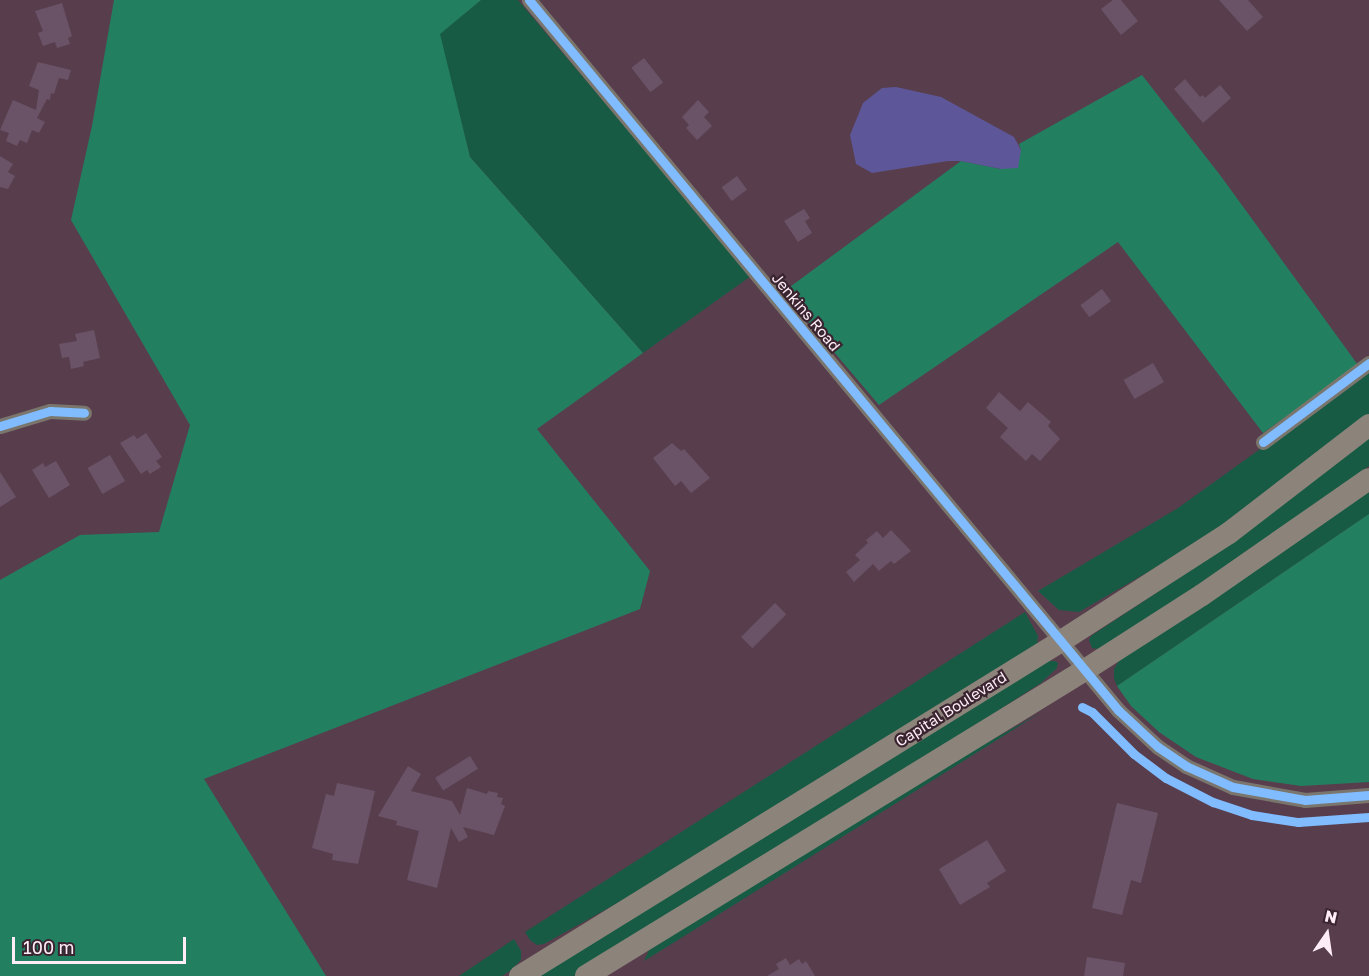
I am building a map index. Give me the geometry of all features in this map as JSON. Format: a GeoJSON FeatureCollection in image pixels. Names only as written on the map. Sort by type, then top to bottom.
{"type":"FeatureCollection","features":[{"type":"Feature","properties":{"kind":"highway","name":"Capital Boulevard"},"geometry":{"type":"LineString","coordinates":[[520,976],[1063,640],[1229,533],[1369,425]]}},
{"type":"Feature","properties":{"kind":"highway"},"geometry":{"type":"LineString","coordinates":[[586,976],[1085,670],[1203,595],[1369,479]]}},
{"type":"Feature","properties":{"kind":"street","name":"Jenkins Road"},"geometry":{"type":"LineString","coordinates":[[529,0],[1063,640],[1118,710],[1158,747],[1186,766],[1233,787],[1305,800],[1369,795]]}},
{"type":"Feature","properties":{"kind":"street"},"geometry":{"type":"LineString","coordinates":[[1263,442],[1369,363]]}},
{"type":"Feature","properties":{"kind":"street"},"geometry":{"type":"LineString","coordinates":[[0,426],[50,411],[84,414]]}},
{"type":"Feature","properties":{"kind":"green space"},"geometry":{"type":"Polygon","coordinates":[[[114,0],[481,0],[440,34],[470,157],[643,353],[537,429],[650,571],[640,609],[204,779],[326,976],[0,976],[0,580],[80,535],[159,532],[190,425],[71,220],[92,126],[114,0]]]}},
{"type":"Feature","properties":{"kind":"green space"},"geometry":{"type":"Polygon","coordinates":[[[481,0],[518,0],[751,276],[643,353],[470,157],[439,34],[481,0]]]}},
{"type":"Feature","properties":{"kind":"green space"},"geometry":{"type":"Polygon","coordinates":[[[1142,75],[1220,175],[1358,365],[1263,433],[1118,242],[879,405],[783,292],[961,161],[1001,169],[1021,150],[1019,144],[1142,75]]]}},
{"type":"Feature","properties":{"kind":"green space"},"geometry":{"type":"Polygon","coordinates":[[[1369,371],[1369,417],[1266,495],[1184,551],[1079,612],[1059,610],[1038,591],[1178,508],[1369,371]]]}},
{"type":"Feature","properties":{"kind":"green space"},"geometry":{"type":"Polygon","coordinates":[[[1369,435],[1369,466],[1162,611],[1098,649],[1092,648],[1089,640],[1091,636],[1191,570],[1369,435]]]}},
{"type":"Feature","properties":{"kind":"green space"},"geometry":{"type":"Polygon","coordinates":[[[1369,492],[1369,514],[1117,686],[1114,669],[1121,657],[1369,492]]]}},
{"type":"Feature","properties":{"kind":"green space"},"geometry":{"type":"Polygon","coordinates":[[[1369,514],[1369,782],[1301,786],[1253,779],[1196,757],[1159,732],[1131,706],[1117,686],[1369,514]]]}},
{"type":"Feature","properties":{"kind":"green space"},"geometry":{"type":"Polygon","coordinates":[[[1025,612],[1038,636],[1037,646],[664,877],[544,944],[537,945],[530,940],[525,932],[1025,612]]]}},
{"type":"Feature","properties":{"kind":"green space"},"geometry":{"type":"Polygon","coordinates":[[[1048,661],[1058,663],[1057,668],[1041,683],[836,815],[575,976],[532,976],[1048,661]]]}},
{"type":"Feature","properties":{"kind":"green space"},"geometry":{"type":"Polygon","coordinates":[[[1040,713],[644,961],[649,950],[915,783],[1040,713]]]}},
{"type":"Feature","properties":{"kind":"green space"},"geometry":{"type":"Polygon","coordinates":[[[514,939],[521,951],[521,960],[510,971],[502,976],[459,976],[514,939]]]}},
{"type":"Feature","properties":{"kind":"shaded area"},"geometry":{"type":"Polygon","coordinates":[[[896,87],[941,97],[1014,137],[1021,150],[1018,168],[1001,169],[961,161],[948,161],[872,173],[856,164],[850,135],[863,103],[882,88],[896,87]]]}},
{"type":"Feature","properties":{"kind":"building"},"geometry":{"type":"Polygon","coordinates":[[[1113,0],[1121,0],[1138,21],[1121,35],[1101,9],[1113,0]]]}},
{"type":"Feature","properties":{"kind":"building"},"geometry":{"type":"Polygon","coordinates":[[[1219,0],[1248,0],[1263,17],[1247,31],[1219,0]]]}},
{"type":"Feature","properties":{"kind":"building"},"geometry":{"type":"Polygon","coordinates":[[[62,3],[72,36],[68,38],[70,44],[57,48],[55,42],[43,46],[38,33],[43,31],[35,11],[62,3]]]}},
{"type":"Feature","properties":{"kind":"building"},"geometry":{"type":"Polygon","coordinates":[[[644,58],[663,82],[650,92],[631,68],[644,58]]]}},
{"type":"Feature","properties":{"kind":"building"},"geometry":{"type":"Polygon","coordinates":[[[38,62],[71,70],[68,80],[59,78],[54,94],[51,93],[50,100],[47,99],[37,118],[45,122],[39,133],[32,130],[27,143],[20,140],[17,146],[6,141],[9,133],[0,130],[13,100],[36,110],[39,90],[29,86],[38,62]]]}},
{"type":"Feature","properties":{"kind":"building"},"geometry":{"type":"Polygon","coordinates":[[[1185,79],[1200,97],[1203,95],[1205,98],[1220,85],[1231,98],[1203,123],[1174,89],[1185,79]]]}},
{"type":"Feature","properties":{"kind":"building"},"geometry":{"type":"Polygon","coordinates":[[[698,100],[709,112],[704,117],[712,126],[697,140],[686,128],[689,125],[682,117],[698,100]]]}},
{"type":"Feature","properties":{"kind":"building"},"geometry":{"type":"Polygon","coordinates":[[[0,156],[13,164],[8,172],[15,176],[8,189],[0,187],[0,156]]]}},
{"type":"Feature","properties":{"kind":"building"},"geometry":{"type":"Polygon","coordinates":[[[737,176],[747,190],[732,201],[722,187],[737,176]]]}},
{"type":"Feature","properties":{"kind":"building"},"geometry":{"type":"Polygon","coordinates":[[[804,209],[810,218],[805,221],[812,233],[798,242],[784,221],[804,209]]]}},
{"type":"Feature","properties":{"kind":"building"},"geometry":{"type":"Polygon","coordinates":[[[1102,289],[1111,301],[1089,317],[1080,305],[1102,289]]]}},
{"type":"Feature","properties":{"kind":"building"},"geometry":{"type":"Polygon","coordinates":[[[94,330],[100,358],[83,362],[84,366],[71,369],[69,357],[62,358],[59,344],[77,341],[75,334],[94,330]]]}},
{"type":"Feature","properties":{"kind":"building"},"geometry":{"type":"Polygon","coordinates":[[[1153,363],[1164,382],[1135,399],[1124,380],[1153,363]]]}},
{"type":"Feature","properties":{"kind":"building"},"geometry":{"type":"Polygon","coordinates":[[[999,392],[1020,411],[1028,402],[1051,422],[1048,426],[1060,439],[1040,461],[1032,454],[1026,461],[1000,437],[1008,428],[986,408],[999,392]]]}},
{"type":"Feature","properties":{"kind":"building"},"geometry":{"type":"Polygon","coordinates":[[[146,433],[162,457],[156,461],[161,467],[150,474],[147,470],[141,474],[120,443],[134,435],[137,439],[146,433]]]}},
{"type":"Feature","properties":{"kind":"building"},"geometry":{"type":"Polygon","coordinates":[[[672,443],[681,451],[684,449],[710,478],[691,493],[681,481],[675,486],[653,458],[672,443]]]}},
{"type":"Feature","properties":{"kind":"building"},"geometry":{"type":"Polygon","coordinates":[[[110,455],[125,481],[102,494],[87,468],[110,455]]]}},
{"type":"Feature","properties":{"kind":"building"},"geometry":{"type":"Polygon","coordinates":[[[56,461],[70,485],[49,498],[32,470],[43,463],[45,467],[56,461]]]}},
{"type":"Feature","properties":{"kind":"building"},"geometry":{"type":"Polygon","coordinates":[[[0,472],[16,497],[0,507],[0,472]]]}},
{"type":"Feature","properties":{"kind":"building"},"geometry":{"type":"Polygon","coordinates":[[[891,530],[911,551],[894,564],[891,561],[879,571],[873,564],[854,582],[846,572],[860,560],[855,555],[868,543],[866,540],[877,531],[883,538],[891,530]]]}},
{"type":"Feature","properties":{"kind":"building"},"geometry":{"type":"Polygon","coordinates":[[[775,603],[786,614],[752,648],[741,637],[775,603]]]}},
{"type":"Feature","properties":{"kind":"building"},"geometry":{"type":"Polygon","coordinates":[[[470,756],[478,769],[443,790],[435,778],[470,756]]]}},
{"type":"Feature","properties":{"kind":"building"},"geometry":{"type":"Polygon","coordinates":[[[408,766],[421,774],[411,791],[452,801],[460,815],[467,788],[487,794],[488,791],[498,793],[497,797],[503,798],[501,804],[505,806],[494,835],[463,827],[468,837],[459,842],[451,828],[437,888],[407,880],[419,831],[396,825],[397,821],[378,816],[408,766]]]}},
{"type":"Feature","properties":{"kind":"building"},"geometry":{"type":"Polygon","coordinates":[[[337,783],[375,791],[358,864],[332,860],[333,854],[312,848],[326,794],[334,796],[337,783]]]}},
{"type":"Feature","properties":{"kind":"building"},"geometry":{"type":"Polygon","coordinates":[[[1117,803],[1158,813],[1141,883],[1131,880],[1122,915],[1092,908],[1117,803]]]}},
{"type":"Feature","properties":{"kind":"building"},"geometry":{"type":"Polygon","coordinates":[[[987,840],[1006,871],[987,883],[990,887],[960,905],[939,869],[987,840]]]}},
{"type":"Feature","properties":{"kind":"building"},"geometry":{"type":"Polygon","coordinates":[[[1087,957],[1125,963],[1123,976],[1084,976],[1087,957]]]}},
{"type":"Feature","properties":{"kind":"building"},"geometry":{"type":"Polygon","coordinates":[[[786,958],[790,965],[799,959],[802,964],[806,961],[815,976],[767,976],[779,969],[776,964],[786,958]]]}},
{"type":"Feature","properties":{"kind":"cycle path"},"geometry":{"type":"LineString","coordinates":[[529,0],[1118,710],[1158,747],[1186,766],[1233,787],[1305,800],[1369,795]]}},
{"type":"Feature","properties":{"kind":"cycle path"},"geometry":{"type":"LineString","coordinates":[[1263,442],[1369,363]]}},
{"type":"Feature","properties":{"kind":"cycle path"},"geometry":{"type":"LineString","coordinates":[[0,426],[50,411],[84,413]]}},
{"type":"Feature","properties":{"kind":"cycle path"},"geometry":{"type":"LineString","coordinates":[[1082,707],[1092,712],[1134,754],[1166,778],[1213,802],[1252,815],[1298,822],[1369,817]]}}]}
